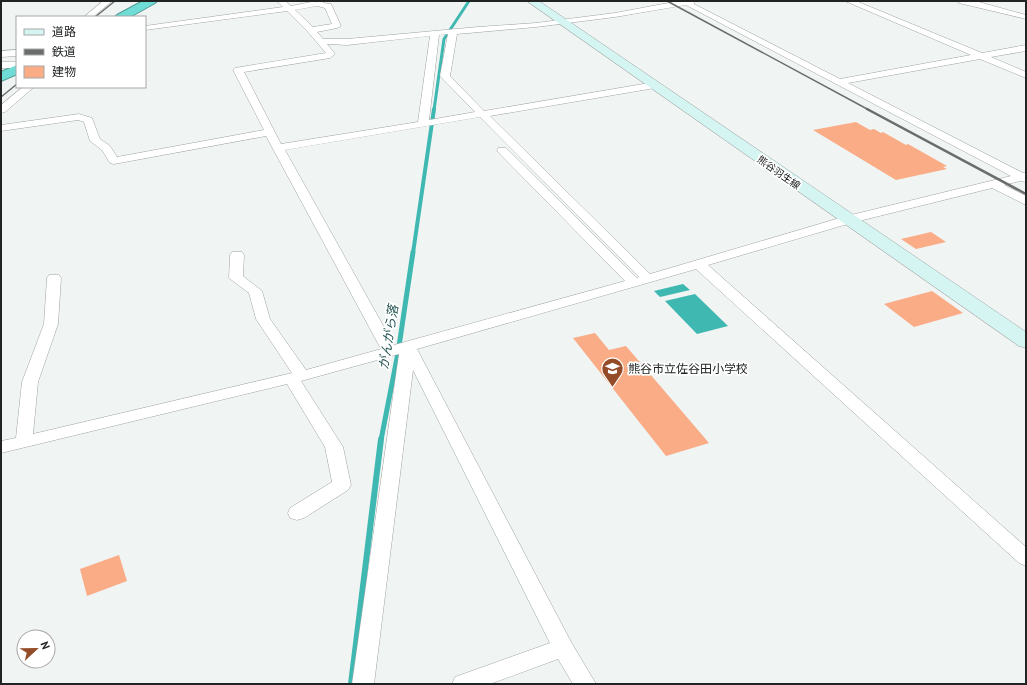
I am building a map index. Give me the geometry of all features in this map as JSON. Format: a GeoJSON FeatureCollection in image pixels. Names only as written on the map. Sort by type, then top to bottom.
{"type":"FeatureCollection","features":[{"type":"Feature","properties":{"kind":"highway"},"geometry":{"type":"LineString","coordinates":[[122,16],[151,1]]}},
{"type":"Feature","properties":{"kind":"highway"},"geometry":{"type":"LineString","coordinates":[[1,77],[16,70]]}},
{"type":"Feature","properties":{"kind":"main road","name":"熊谷羽生線"},"geometry":{"type":"LineString","coordinates":[[532,1],[655,84],[847,220],[1026,342]]}},
{"type":"Feature","properties":{"kind":"street"},"geometry":{"type":"LineString","coordinates":[[89,16],[108,1]]}},
{"type":"Feature","properties":{"kind":"street"},"geometry":{"type":"LineString","coordinates":[[281,1],[311,30],[331,54],[328,56],[238,70],[278,148],[399,349],[563,648],[585,684]]}},
{"type":"Feature","properties":{"kind":"street"},"geometry":{"type":"LineString","coordinates":[[321,41],[347,42],[561,21],[622,14],[697,1]]}},
{"type":"Feature","properties":{"kind":"street"},"geometry":{"type":"LineString","coordinates":[[849,1],[1026,75]]}},
{"type":"Feature","properties":{"kind":"street"},"geometry":{"type":"LineString","coordinates":[[962,1],[1026,17]]}},
{"type":"Feature","properties":{"kind":"street"},"geometry":{"type":"LineString","coordinates":[[685,2],[1024,178]]}},
{"type":"Feature","properties":{"kind":"street"},"geometry":{"type":"LineString","coordinates":[[146,28],[318,3],[328,6],[337,26],[311,30]]}},
{"type":"Feature","properties":{"kind":"street"},"geometry":{"type":"LineString","coordinates":[[1006,12],[1019,8]]}},
{"type":"Feature","properties":{"kind":"street"},"geometry":{"type":"LineString","coordinates":[[444,32],[445,76],[474,115],[634,283]]}},
{"type":"Feature","properties":{"kind":"street"},"geometry":{"type":"LineString","coordinates":[[424,123],[431,77],[444,32]]}},
{"type":"Feature","properties":{"kind":"street"},"geometry":{"type":"LineString","coordinates":[[839,82],[1026,48]]}},
{"type":"Feature","properties":{"kind":"street"},"geometry":{"type":"LineString","coordinates":[[1,54],[16,53]]}},
{"type":"Feature","properties":{"kind":"street"},"geometry":{"type":"LineString","coordinates":[[1,65],[16,65]]}},
{"type":"Feature","properties":{"kind":"street"},"geometry":{"type":"LineString","coordinates":[[431,77],[445,76]]}},
{"type":"Feature","properties":{"kind":"street"},"geometry":{"type":"LineString","coordinates":[[278,148],[655,84]]}},
{"type":"Feature","properties":{"kind":"street"},"geometry":{"type":"LineString","coordinates":[[1,110],[28,88]]}},
{"type":"Feature","properties":{"kind":"street"},"geometry":{"type":"LineString","coordinates":[[474,115],[648,279]]}},
{"type":"Feature","properties":{"kind":"street"},"geometry":{"type":"LineString","coordinates":[[1,128],[79,117],[88,120],[95,141],[106,148],[114,161],[270,132]]}},
{"type":"Feature","properties":{"kind":"street"},"geometry":{"type":"LineString","coordinates":[[1,447],[297,377],[634,283],[847,220],[1024,178]]}},
{"type":"Feature","properties":{"kind":"street"},"geometry":{"type":"LineString","coordinates":[[994,184],[1026,201]]}},
{"type":"Feature","properties":{"kind":"street"},"geometry":{"type":"LineString","coordinates":[[237,255],[236,278],[255,291],[263,319],[297,377],[334,447],[342,486],[297,513]]}},
{"type":"Feature","properties":{"kind":"street"},"geometry":{"type":"LineString","coordinates":[[699,264],[1026,558]]}},
{"type":"Feature","properties":{"kind":"street"},"geometry":{"type":"LineString","coordinates":[[24,442],[30,382],[51,324],[54,278]]}},
{"type":"Feature","properties":{"kind":"street"},"geometry":{"type":"LineString","coordinates":[[363,684],[399,349]]}},
{"type":"Feature","properties":{"kind":"street"},"geometry":{"type":"LineString","coordinates":[[464,684],[563,648]]}},
{"type":"Feature","properties":{"kind":"water"},"geometry":{"type":"Polygon","coordinates":[[[683,284],[690,290],[660,297],[654,291],[683,284]]]}},
{"type":"Feature","properties":{"kind":"water"},"geometry":{"type":"Polygon","coordinates":[[[695,294],[728,326],[697,334],[665,301],[695,294]]]}},
{"type":"Feature","properties":{"kind":"building"},"geometry":{"type":"Polygon","coordinates":[[[856,122],[870,130],[874,129],[881,133],[883,132],[906,145],[908,144],[947,166],[943,167],[947,169],[896,180],[813,130],[856,122]]]}},
{"type":"Feature","properties":{"kind":"building"},"geometry":{"type":"Polygon","coordinates":[[[931,232],[946,242],[916,249],[901,239],[931,232]]]}},
{"type":"Feature","properties":{"kind":"building"},"geometry":{"type":"Polygon","coordinates":[[[932,291],[963,313],[914,327],[884,304],[932,291]]]}},
{"type":"Feature","properties":{"kind":"building"},"geometry":{"type":"Polygon","coordinates":[[[595,333],[609,350],[626,346],[709,443],[666,456],[573,338],[595,333]]]}},
{"type":"Feature","properties":{"kind":"building"},"geometry":{"type":"Polygon","coordinates":[[[119,555],[127,581],[87,596],[80,569],[119,555]]]}},
{"type":"Feature","properties":{"kind":"waterway","name":"がんがら落"},"geometry":{"type":"LineString","coordinates":[[434,110],[444,39],[469,1]]}},
{"type":"Feature","properties":{"kind":"waterway","name":"がんがら落"},"geometry":{"type":"LineString","coordinates":[[413,253],[434,109]]}},
{"type":"Feature","properties":{"kind":"waterway","name":"がんがら落"},"geometry":{"type":"LineString","coordinates":[[381,440],[398,353],[413,252]]}},
{"type":"Feature","properties":{"kind":"waterway","name":"がんがら落"},"geometry":{"type":"LineString","coordinates":[[351,684],[381,439]]}},
{"type":"Feature","properties":{"kind":"railway"},"geometry":{"type":"LineString","coordinates":[[96,16],[115,1]]}},
{"type":"Feature","properties":{"kind":"railway"},"geometry":{"type":"LineString","coordinates":[[667,1],[869,110]]}},
{"type":"Feature","properties":{"kind":"railway"},"geometry":{"type":"LineString","coordinates":[[1,97],[16,85]]}},
{"type":"Feature","properties":{"kind":"railway"},"geometry":{"type":"LineString","coordinates":[[867,109],[1026,194]]}},
{"type":"Feature","properties":{"kind":"place","name":"熊谷市立佐谷田小学校"},"geometry":{"type":"Point","coordinates":[612,388]}}]}
